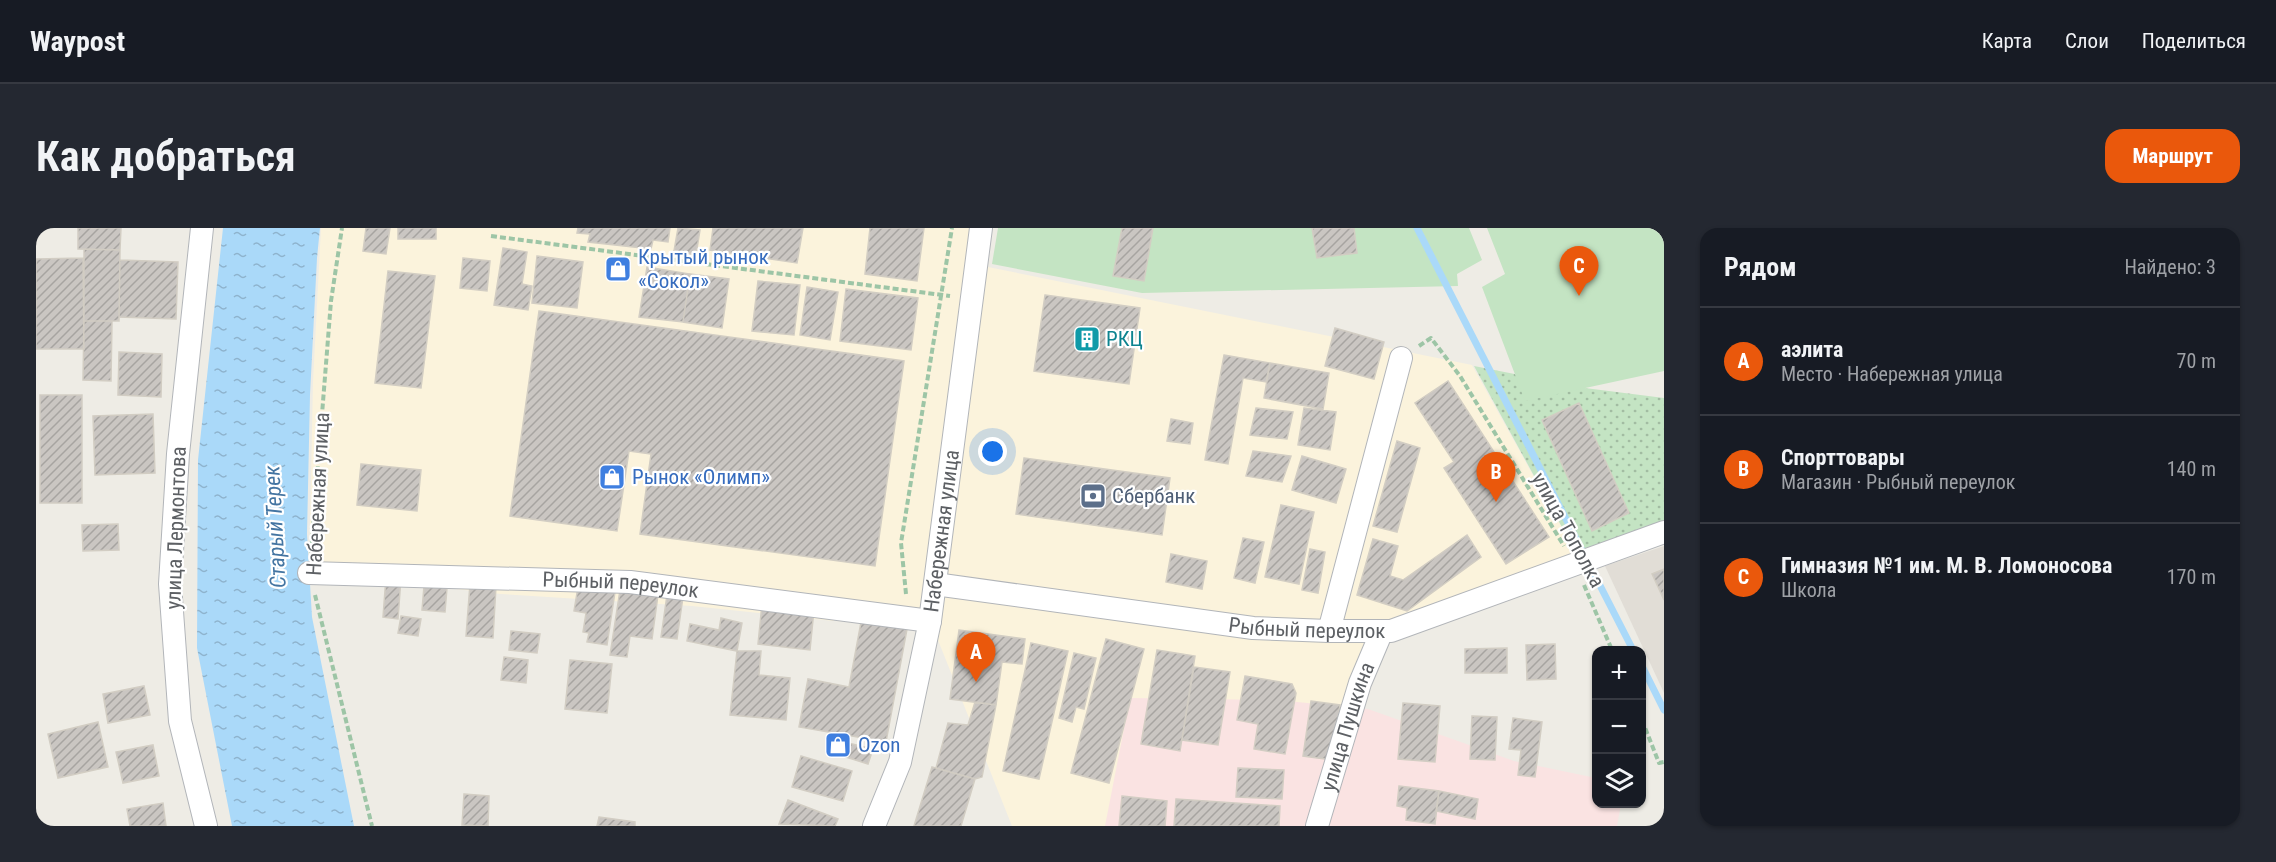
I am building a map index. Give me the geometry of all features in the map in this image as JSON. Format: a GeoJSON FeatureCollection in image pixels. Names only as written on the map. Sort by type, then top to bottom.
{"type":"FeatureCollection","features":[{"type":"Feature","properties":{"kind":"street","name":"улица Лермонтова"},"geometry":{"type":"LineString","coordinates":[[202,228],[178,454],[170,584],[180,721],[206,826]]}},
{"type":"Feature","properties":{"kind":"street","name":"Набережная улица"},"geometry":{"type":"LineString","coordinates":[[874,826],[900,762],[930,621],[981,228]]}},
{"type":"Feature","properties":{"kind":"street"},"geometry":{"type":"LineString","coordinates":[[1329,631],[1401,358]]}},
{"type":"Feature","properties":{"kind":"street","name":"Рыбный переулок"},"geometry":{"type":"LineString","coordinates":[[935,584],[1253,628],[1391,631],[1664,532]]}},
{"type":"Feature","properties":{"kind":"street","name":"Рыбный переулок"},"geometry":{"type":"LineString","coordinates":[[309,573],[630,582],[930,621]]}},
{"type":"Feature","properties":{"kind":"street","name":"улица Пушкина"},"geometry":{"type":"LineString","coordinates":[[1317,826],[1360,683],[1382,631]]}},
{"type":"Feature","properties":{"kind":"path","name":"Набережная улица"},"geometry":{"type":"LineString","coordinates":[[342,228],[331,301],[309,573],[372,826]]}},
{"type":"Feature","properties":{"kind":"path"},"geometry":{"type":"LineString","coordinates":[[906,594],[902,543],[952,228]]}},
{"type":"Feature","properties":{"kind":"path"},"geometry":{"type":"LineString","coordinates":[[491,236],[941,295],[972,297]]}},
{"type":"Feature","properties":{"kind":"path","name":"улица Тополка"},"geometry":{"type":"LineString","coordinates":[[1401,358],[1431,338],[1460,376],[1575,564],[1610,646]]}},
{"type":"Feature","properties":{"kind":"path"},"geometry":{"type":"LineString","coordinates":[[1646,732],[1659,763],[1664,762]]}},
{"type":"Feature","properties":{"kind":"shaded area"},"geometry":{"type":"Polygon","coordinates":[[[321,228],[981,228],[978,265],[1472,365],[1581,562],[1391,631],[1317,826],[1012,826],[930,620],[835,615],[834,621],[692,606],[501,594],[309,573],[313,382],[321,228]]]}},
{"type":"Feature","properties":{"kind":"shaded area"},"geometry":{"type":"Polygon","coordinates":[[[1664,546],[1664,693],[1646,654],[1646,646],[1642,646],[1605,566],[1664,546]]]}},
{"type":"Feature","properties":{"kind":"shaded area"},"geometry":{"type":"Polygon","coordinates":[[[1130,698],[1277,700],[1368,709],[1514,761],[1592,777],[1592,808],[1620,808],[1617,826],[1105,826],[1130,698]]]}},
{"type":"Feature","properties":{"kind":"green space"},"geometry":{"type":"Polygon","coordinates":[[[998,228],[1469,228],[1482,260],[1457,274],[1458,286],[1142,293],[992,264],[998,228]]]}},
{"type":"Feature","properties":{"kind":"green space"},"geometry":{"type":"Polygon","coordinates":[[[1487,228],[1664,228],[1664,371],[1525,401],[1482,287],[1505,274],[1487,228]]]}},
{"type":"Feature","properties":{"kind":"green space"},"geometry":{"type":"Polygon","coordinates":[[[1474,366],[1585,388],[1664,398],[1664,533],[1581,562],[1474,366]]]}},
{"type":"Feature","properties":{"kind":"water","name":"Старый Терек"},"geometry":{"type":"Polygon","coordinates":[[[223,228],[320,228],[310,395],[307,534],[312,617],[354,826],[232,826],[197,648],[198,460],[223,228]]]}},
{"type":"Feature","properties":{"kind":"building"},"geometry":{"type":"Polygon","coordinates":[[[78,228],[121,228],[120,250],[78,249],[78,228]]]}},
{"type":"Feature","properties":{"kind":"building"},"geometry":{"type":"Polygon","coordinates":[[[366,228],[390,228],[386,254],[363,251],[366,228]]]}},
{"type":"Feature","properties":{"kind":"building"},"geometry":{"type":"Polygon","coordinates":[[[398,228],[436,228],[436,239],[398,239],[398,228]]]}},
{"type":"Feature","properties":{"kind":"building"},"geometry":{"type":"Polygon","coordinates":[[[578,228],[670,228],[668,242],[653,240],[651,249],[588,242],[590,234],[577,233],[578,228]]]}},
{"type":"Feature","properties":{"kind":"building"},"geometry":{"type":"Polygon","coordinates":[[[678,228],[700,230],[696,255],[674,251],[678,228]]]}},
{"type":"Feature","properties":{"kind":"building"},"geometry":{"type":"Polygon","coordinates":[[[713,228],[803,228],[797,263],[710,250],[713,228]]]}},
{"type":"Feature","properties":{"kind":"building"},"geometry":{"type":"Polygon","coordinates":[[[870,228],[924,228],[917,281],[865,274],[870,228]]]}},
{"type":"Feature","properties":{"kind":"building"},"geometry":{"type":"Polygon","coordinates":[[[1122,228],[1153,228],[1144,281],[1113,276],[1122,228]]]}},
{"type":"Feature","properties":{"kind":"building"},"geometry":{"type":"Polygon","coordinates":[[[1312,228],[1354,228],[1357,253],[1317,258],[1312,228]]]}},
{"type":"Feature","properties":{"kind":"building"},"geometry":{"type":"Polygon","coordinates":[[[503,248],[527,252],[522,284],[532,286],[528,310],[494,305],[503,248]]]}},
{"type":"Feature","properties":{"kind":"building"},"geometry":{"type":"Polygon","coordinates":[[[84,249],[120,250],[119,321],[84,321],[84,249]]]}},
{"type":"Feature","properties":{"kind":"building"},"geometry":{"type":"Polygon","coordinates":[[[537,256],[583,262],[577,308],[532,303],[537,256]]]}},
{"type":"Feature","properties":{"kind":"building"},"geometry":{"type":"Polygon","coordinates":[[[83,258],[84,349],[36,349],[36,259],[83,258]]]}},
{"type":"Feature","properties":{"kind":"building"},"geometry":{"type":"Polygon","coordinates":[[[463,258],[490,261],[487,291],[460,288],[463,258]]]}},
{"type":"Feature","properties":{"kind":"building"},"geometry":{"type":"Polygon","coordinates":[[[120,260],[178,262],[176,319],[119,317],[120,260]]]}},
{"type":"Feature","properties":{"kind":"building"},"geometry":{"type":"Polygon","coordinates":[[[647,267],[690,274],[683,322],[639,317],[647,267]]]}},
{"type":"Feature","properties":{"kind":"building"},"geometry":{"type":"Polygon","coordinates":[[[388,271],[435,276],[421,388],[375,383],[388,271]]]}},
{"type":"Feature","properties":{"kind":"building"},"geometry":{"type":"Polygon","coordinates":[[[690,274],[729,279],[722,328],[683,322],[690,274]]]}},
{"type":"Feature","properties":{"kind":"building"},"geometry":{"type":"Polygon","coordinates":[[[758,281],[800,285],[794,335],[752,331],[758,281]]]}},
{"type":"Feature","properties":{"kind":"building"},"geometry":{"type":"Polygon","coordinates":[[[807,287],[838,292],[830,340],[800,335],[807,287]]]}},
{"type":"Feature","properties":{"kind":"building"},"geometry":{"type":"Polygon","coordinates":[[[846,289],[918,298],[911,350],[840,341],[846,289]]]}},
{"type":"Feature","properties":{"kind":"building","name":"РКЦ"},"geometry":{"type":"Polygon","coordinates":[[[1045,295],[1140,308],[1129,384],[1034,371],[1045,295]]]}},
{"type":"Feature","properties":{"kind":"building"},"geometry":{"type":"Polygon","coordinates":[[[539,311],[904,361],[875,566],[640,534],[651,454],[629,451],[617,531],[510,516],[539,311]]]}},
{"type":"Feature","properties":{"kind":"building"},"geometry":{"type":"Polygon","coordinates":[[[84,321],[112,321],[111,381],[83,380],[84,321]]]}},
{"type":"Feature","properties":{"kind":"building"},"geometry":{"type":"Polygon","coordinates":[[[1335,328],[1384,342],[1374,379],[1325,366],[1335,328]]]}},
{"type":"Feature","properties":{"kind":"building"},"geometry":{"type":"Polygon","coordinates":[[[119,352],[162,354],[161,397],[118,395],[119,352]]]}},
{"type":"Feature","properties":{"kind":"building"},"geometry":{"type":"Polygon","coordinates":[[[1224,355],[1270,363],[1266,382],[1243,378],[1228,464],[1205,460],[1224,355]]]}},
{"type":"Feature","properties":{"kind":"building"},"geometry":{"type":"Polygon","coordinates":[[[1270,363],[1329,373],[1323,409],[1264,398],[1270,363]]]}},
{"type":"Feature","properties":{"kind":"building"},"geometry":{"type":"Polygon","coordinates":[[[1448,381],[1549,537],[1506,564],[1444,468],[1454,462],[1415,403],[1448,381]]]}},
{"type":"Feature","properties":{"kind":"building"},"geometry":{"type":"Polygon","coordinates":[[[40,395],[82,395],[82,503],[40,503],[40,395]]]}},
{"type":"Feature","properties":{"kind":"building"},"geometry":{"type":"Polygon","coordinates":[[[1579,403],[1629,513],[1592,531],[1542,420],[1579,403]]]}},
{"type":"Feature","properties":{"kind":"building"},"geometry":{"type":"Polygon","coordinates":[[[1256,408],[1293,412],[1287,439],[1250,435],[1256,408]]]}},
{"type":"Feature","properties":{"kind":"building"},"geometry":{"type":"Polygon","coordinates":[[[1304,408],[1336,412],[1330,450],[1298,445],[1304,408]]]}},
{"type":"Feature","properties":{"kind":"building"},"geometry":{"type":"Polygon","coordinates":[[[153,414],[155,473],[95,475],[93,416],[153,414]]]}},
{"type":"Feature","properties":{"kind":"building"},"geometry":{"type":"Polygon","coordinates":[[[1171,419],[1193,423],[1190,444],[1167,441],[1171,419]]]}},
{"type":"Feature","properties":{"kind":"building"},"geometry":{"type":"Polygon","coordinates":[[[1397,441],[1420,448],[1397,532],[1373,526],[1397,441]]]}},
{"type":"Feature","properties":{"kind":"building"},"geometry":{"type":"Polygon","coordinates":[[[1253,451],[1291,456],[1282,482],[1246,476],[1253,451]]]}},
{"type":"Feature","properties":{"kind":"building"},"geometry":{"type":"Polygon","coordinates":[[[1302,456],[1346,469],[1336,503],[1292,490],[1302,456]]]}},
{"type":"Feature","properties":{"kind":"building","name":"Сбербанк"},"geometry":{"type":"Polygon","coordinates":[[[1024,458],[1170,478],[1162,535],[1016,514],[1024,458]]]}},
{"type":"Feature","properties":{"kind":"building"},"geometry":{"type":"Polygon","coordinates":[[[361,464],[421,470],[417,511],[357,505],[361,464]]]}},
{"type":"Feature","properties":{"kind":"building"},"geometry":{"type":"Polygon","coordinates":[[[1281,505],[1314,512],[1299,584],[1265,577],[1281,505]]]}},
{"type":"Feature","properties":{"kind":"building"},"geometry":{"type":"Polygon","coordinates":[[[118,524],[119,550],[83,551],[82,525],[118,524]]]}},
{"type":"Feature","properties":{"kind":"building"},"geometry":{"type":"Polygon","coordinates":[[[1467,535],[1481,557],[1407,611],[1357,595],[1373,539],[1398,546],[1390,576],[1403,580],[1467,535]]]}},
{"type":"Feature","properties":{"kind":"building"},"geometry":{"type":"Polygon","coordinates":[[[1243,538],[1264,542],[1255,583],[1234,578],[1243,538]]]}},
{"type":"Feature","properties":{"kind":"building"},"geometry":{"type":"Polygon","coordinates":[[[1310,549],[1325,552],[1318,593],[1302,590],[1310,549]]]}},
{"type":"Feature","properties":{"kind":"building"},"geometry":{"type":"Polygon","coordinates":[[[1171,554],[1207,561],[1202,589],[1166,582],[1171,554]]]}},
{"type":"Feature","properties":{"kind":"building"},"geometry":{"type":"Polygon","coordinates":[[[1664,569],[1664,600],[1652,574],[1664,569]]]}},
{"type":"Feature","properties":{"kind":"building"},"geometry":{"type":"Polygon","coordinates":[[[425,574],[448,576],[445,612],[422,610],[425,574]]]}},
{"type":"Feature","properties":{"kind":"building"},"geometry":{"type":"Polygon","coordinates":[[[386,577],[401,578],[398,619],[383,617],[386,577]]]}},
{"type":"Feature","properties":{"kind":"building"},"geometry":{"type":"Polygon","coordinates":[[[470,584],[496,586],[493,638],[466,636],[470,584]]]}},
{"type":"Feature","properties":{"kind":"building"},"geometry":{"type":"Polygon","coordinates":[[[578,587],[615,592],[607,645],[587,642],[589,633],[583,632],[586,613],[574,611],[578,587]]]}},
{"type":"Feature","properties":{"kind":"building"},"geometry":{"type":"Polygon","coordinates":[[[620,590],[658,595],[652,639],[630,636],[627,657],[610,655],[620,590]]]}},
{"type":"Feature","properties":{"kind":"building"},"geometry":{"type":"Polygon","coordinates":[[[667,595],[683,597],[677,639],[661,637],[667,595]]]}},
{"type":"Feature","properties":{"kind":"building"},"geometry":{"type":"Polygon","coordinates":[[[762,604],[814,610],[810,650],[758,644],[762,604]]]}},
{"type":"Feature","properties":{"kind":"building"},"geometry":{"type":"Polygon","coordinates":[[[401,616],[421,619],[418,636],[398,633],[401,616]]]}},
{"type":"Feature","properties":{"kind":"building"},"geometry":{"type":"Polygon","coordinates":[[[721,618],[742,623],[737,651],[687,641],[690,624],[719,630],[721,618]]]}},
{"type":"Feature","properties":{"kind":"building"},"geometry":{"type":"Polygon","coordinates":[[[861,622],[907,629],[886,742],[799,727],[808,679],[849,687],[861,622]]]}},
{"type":"Feature","properties":{"kind":"building"},"geometry":{"type":"Polygon","coordinates":[[[959,630],[1025,639],[1022,664],[1002,662],[996,705],[950,699],[959,630]]]}},
{"type":"Feature","properties":{"kind":"building"},"geometry":{"type":"Polygon","coordinates":[[[511,631],[540,634],[537,653],[509,650],[511,631]]]}},
{"type":"Feature","properties":{"kind":"building"},"geometry":{"type":"Polygon","coordinates":[[[1106,639],[1144,649],[1109,783],[1071,773],[1106,639]]]}},
{"type":"Feature","properties":{"kind":"building"},"geometry":{"type":"Polygon","coordinates":[[[1031,643],[1068,651],[1039,779],[1003,771],[1031,643]]]}},
{"type":"Feature","properties":{"kind":"building"},"geometry":{"type":"Polygon","coordinates":[[[1555,644],[1556,679],[1527,680],[1526,645],[1555,644]]]}},
{"type":"Feature","properties":{"kind":"building"},"geometry":{"type":"Polygon","coordinates":[[[1507,648],[1507,673],[1465,673],[1465,649],[1507,648]]]}},
{"type":"Feature","properties":{"kind":"building"},"geometry":{"type":"Polygon","coordinates":[[[1157,650],[1195,656],[1180,751],[1141,744],[1157,650]]]}},
{"type":"Feature","properties":{"kind":"building"},"geometry":{"type":"Polygon","coordinates":[[[737,651],[761,651],[759,675],[790,678],[786,720],[730,715],[737,651]]]}},
{"type":"Feature","properties":{"kind":"building"},"geometry":{"type":"Polygon","coordinates":[[[1074,653],[1096,658],[1084,709],[1076,707],[1072,722],[1059,718],[1074,653]]]}},
{"type":"Feature","properties":{"kind":"building"},"geometry":{"type":"Polygon","coordinates":[[[504,657],[528,660],[526,683],[501,680],[504,657]]]}},
{"type":"Feature","properties":{"kind":"building"},"geometry":{"type":"Polygon","coordinates":[[[570,660],[612,664],[607,713],[565,709],[570,660]]]}},
{"type":"Feature","properties":{"kind":"building"},"geometry":{"type":"Polygon","coordinates":[[[1194,667],[1230,672],[1218,745],[1182,740],[1194,667]]]}},
{"type":"Feature","properties":{"kind":"building"},"geometry":{"type":"Polygon","coordinates":[[[1245,676],[1292,684],[1296,693],[1285,754],[1254,749],[1258,724],[1237,720],[1245,676]]]}},
{"type":"Feature","properties":{"kind":"building"},"geometry":{"type":"Polygon","coordinates":[[[144,686],[150,715],[108,723],[103,694],[144,686]]]}},
{"type":"Feature","properties":{"kind":"building"},"geometry":{"type":"Polygon","coordinates":[[[1311,701],[1340,705],[1332,760],[1303,756],[1311,701]]]}},
{"type":"Feature","properties":{"kind":"building"},"geometry":{"type":"Polygon","coordinates":[[[975,702],[996,705],[982,777],[975,779],[936,768],[948,723],[968,725],[975,702]]]}},
{"type":"Feature","properties":{"kind":"building"},"geometry":{"type":"Polygon","coordinates":[[[1403,703],[1440,706],[1435,762],[1398,759],[1403,703]]]}},
{"type":"Feature","properties":{"kind":"building"},"geometry":{"type":"Polygon","coordinates":[[[1472,716],[1497,717],[1495,760],[1470,759],[1472,716]]]}},
{"type":"Feature","properties":{"kind":"building"},"geometry":{"type":"Polygon","coordinates":[[[1513,718],[1542,722],[1535,777],[1518,775],[1521,750],[1509,749],[1513,718]]]}},
{"type":"Feature","properties":{"kind":"building"},"geometry":{"type":"Polygon","coordinates":[[[98,722],[108,767],[58,778],[48,734],[98,722]]]}},
{"type":"Feature","properties":{"kind":"building"},"geometry":{"type":"Polygon","coordinates":[[[836,740],[873,749],[868,764],[833,753],[836,740]]]}},
{"type":"Feature","properties":{"kind":"building"},"geometry":{"type":"Polygon","coordinates":[[[153,745],[159,776],[123,783],[116,752],[153,745]]]}},
{"type":"Feature","properties":{"kind":"building"},"geometry":{"type":"Polygon","coordinates":[[[801,756],[852,771],[843,801],[792,787],[801,756]]]}},
{"type":"Feature","properties":{"kind":"building"},"geometry":{"type":"Polygon","coordinates":[[[932,767],[975,779],[961,826],[914,826],[932,767]]]}},
{"type":"Feature","properties":{"kind":"building"},"geometry":{"type":"Polygon","coordinates":[[[1238,768],[1284,770],[1282,799],[1236,797],[1238,768]]]}},
{"type":"Feature","properties":{"kind":"building"},"geometry":{"type":"Polygon","coordinates":[[[1399,786],[1439,791],[1435,824],[1406,820],[1407,808],[1397,806],[1399,786]]]}},
{"type":"Feature","properties":{"kind":"building"},"geometry":{"type":"Polygon","coordinates":[[[1439,791],[1478,799],[1475,819],[1436,811],[1439,791]]]}},
{"type":"Feature","properties":{"kind":"building"},"geometry":{"type":"Polygon","coordinates":[[[464,794],[489,796],[488,826],[462,825],[464,794]]]}},
{"type":"Feature","properties":{"kind":"building"},"geometry":{"type":"Polygon","coordinates":[[[1122,796],[1167,801],[1165,826],[1119,826],[1122,796]]]}},
{"type":"Feature","properties":{"kind":"building"},"geometry":{"type":"Polygon","coordinates":[[[1176,799],[1280,806],[1279,826],[1174,826],[1176,799]]]}},
{"type":"Feature","properties":{"kind":"building"},"geometry":{"type":"Polygon","coordinates":[[[788,800],[838,819],[835,826],[779,824],[788,800]]]}},
{"type":"Feature","properties":{"kind":"building"},"geometry":{"type":"Polygon","coordinates":[[[163,803],[166,826],[130,826],[127,809],[163,803]]]}},
{"type":"Feature","properties":{"kind":"building"},"geometry":{"type":"Polygon","coordinates":[[[599,817],[635,822],[635,826],[597,826],[599,817]]]}},
{"type":"Feature","properties":{"kind":"waterway"},"geometry":{"type":"LineString","coordinates":[[1417,228],[1631,646]]}},
{"type":"Feature","properties":{"kind":"waterway"},"geometry":{"type":"LineString","coordinates":[[1646,674],[1664,710]]}},
{"type":"Feature","properties":{"kind":"place","name":"Крытый рынок «Сокол»"},"geometry":{"type":"Point","coordinates":[618,269]}},
{"type":"Feature","properties":{"kind":"place","name":"Гимназия №1 им. М. В. Ломоносова"},"geometry":{"type":"Point","coordinates":[1579,296]}},
{"type":"Feature","properties":{"kind":"place","name":"РКЦ"},"geometry":{"type":"Point","coordinates":[1087,339]}},
{"type":"Feature","properties":{"kind":"place","name":"Рынок «Олимп»"},"geometry":{"type":"Point","coordinates":[612,477]}},
{"type":"Feature","properties":{"kind":"place","name":"Сбербанк"},"geometry":{"type":"Point","coordinates":[1093,496]}},
{"type":"Feature","properties":{"kind":"place","name":"Спорттовары"},"geometry":{"type":"Point","coordinates":[1496,502]}},
{"type":"Feature","properties":{"kind":"place","name":"аэлита"},"geometry":{"type":"Point","coordinates":[976,682]}},
{"type":"Feature","properties":{"kind":"place","name":"Ozon"},"geometry":{"type":"Point","coordinates":[838,745]}}]}
